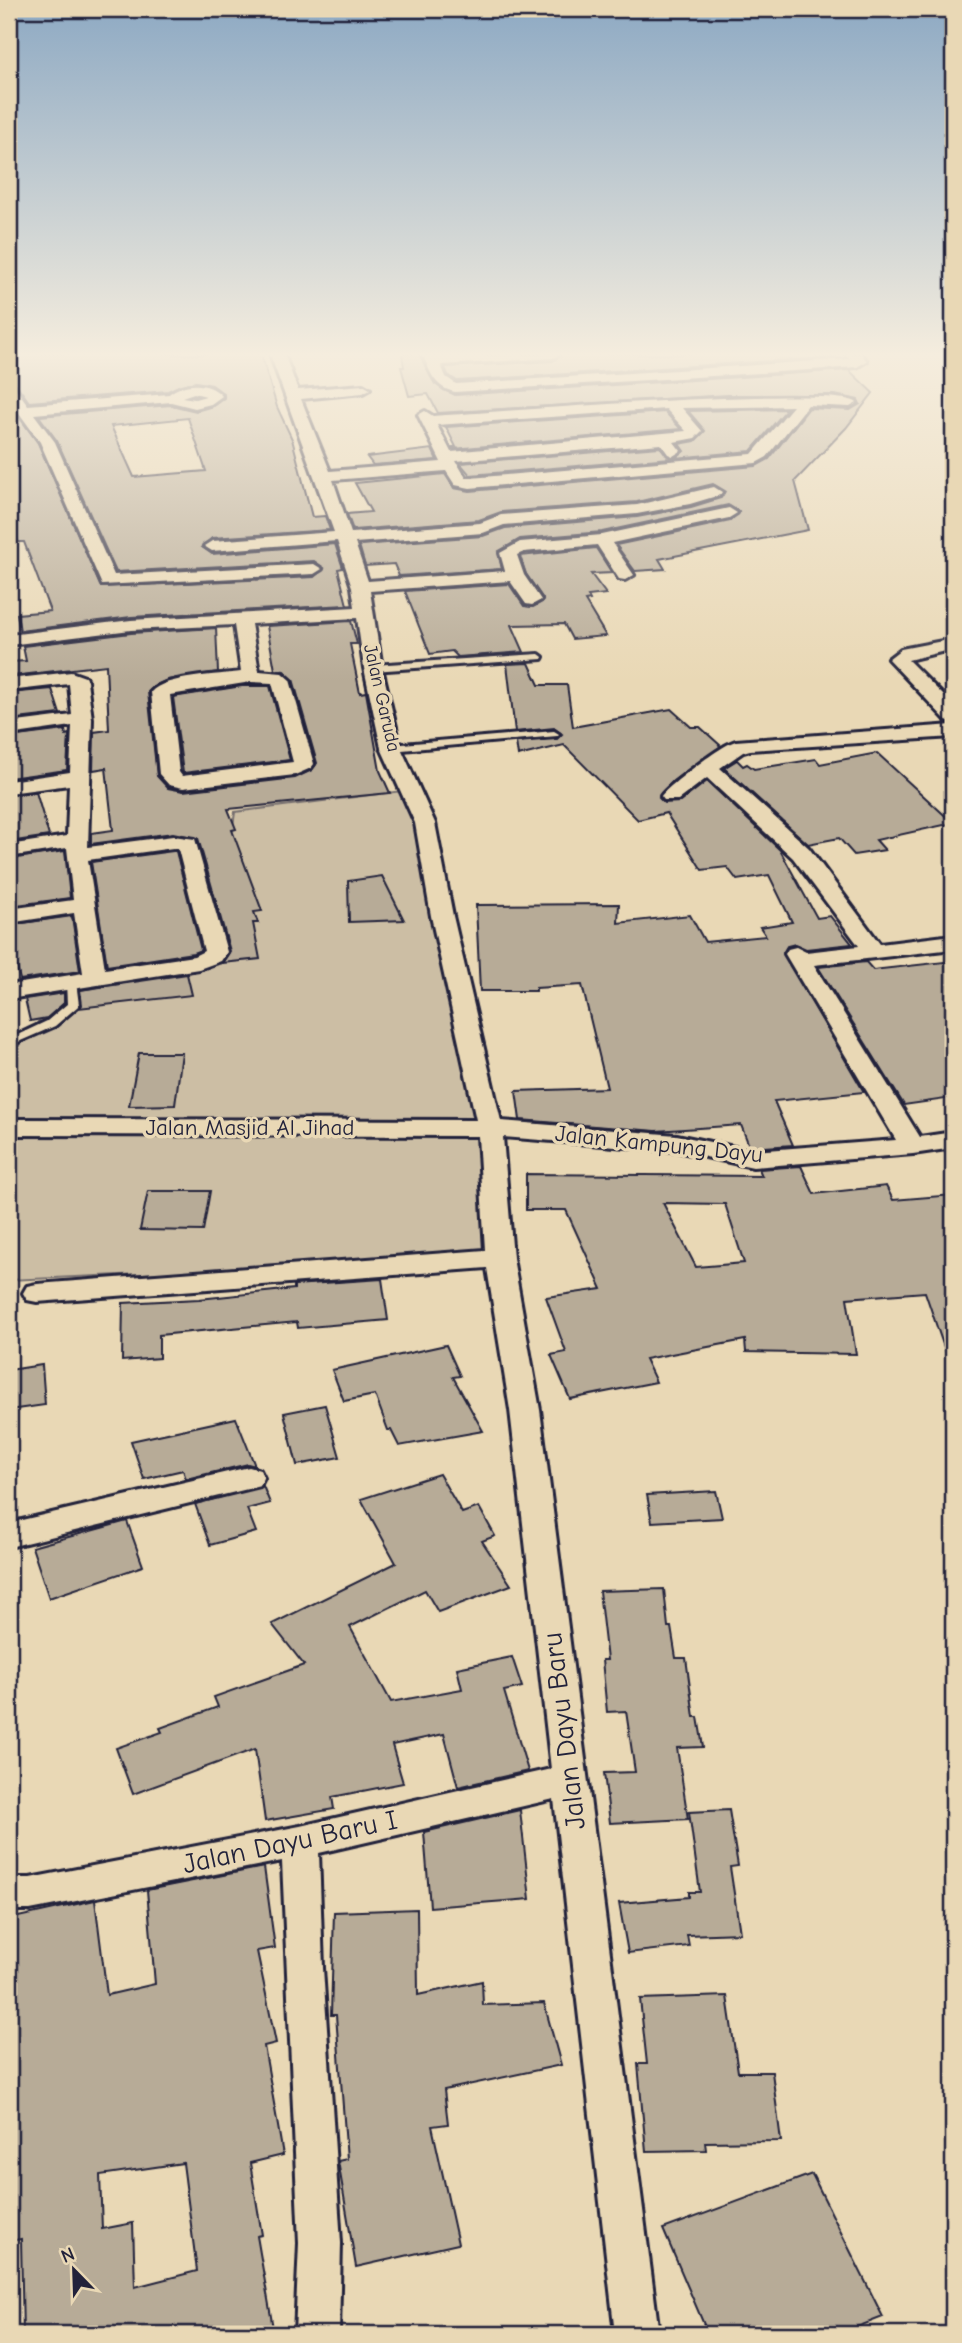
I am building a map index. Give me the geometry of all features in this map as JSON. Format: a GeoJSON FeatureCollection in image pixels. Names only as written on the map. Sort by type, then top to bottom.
{"type":"FeatureCollection","features":[{"type":"Feature","properties":{"kind":"street"},"geometry":{"type":"LineString","coordinates":[[56,463],[108,590],[219,574],[314,569]]}},
{"type":"Feature","properties":{"kind":"street","name":"Jalan Garuda"},"geometry":{"type":"LineString","coordinates":[[320,463],[361,587],[373,668],[391,748],[425,823],[442,916],[490,1128]]}},
{"type":"Feature","properties":{"kind":"street"},"geometry":{"type":"LineString","coordinates":[[324,476],[437,463]]}},
{"type":"Feature","properties":{"kind":"street"},"geometry":{"type":"LineString","coordinates":[[450,463],[461,482],[470,483],[700,463]]}},
{"type":"Feature","properties":{"kind":"street"},"geometry":{"type":"LineString","coordinates":[[212,546],[482,528],[501,520],[683,502],[714,492]]}},
{"type":"Feature","properties":{"kind":"street"},"geometry":{"type":"LineString","coordinates":[[532,600],[515,575],[508,553],[516,548],[602,540],[729,513]]}},
{"type":"Feature","properties":{"kind":"street"},"geometry":{"type":"LineString","coordinates":[[602,540],[625,575]]}},
{"type":"Feature","properties":{"kind":"street"},"geometry":{"type":"LineString","coordinates":[[219,574],[251,676]]}},
{"type":"Feature","properties":{"kind":"street"},"geometry":{"type":"LineString","coordinates":[[361,587],[515,575]]}},
{"type":"Feature","properties":{"kind":"street"},"geometry":{"type":"LineString","coordinates":[[9,640],[131,625],[365,612]]}},
{"type":"Feature","properties":{"kind":"street"},"geometry":{"type":"LineString","coordinates":[[953,644],[897,658],[902,667],[953,716]]}},
{"type":"Feature","properties":{"kind":"street"},"geometry":{"type":"LineString","coordinates":[[251,676],[275,677],[281,680],[304,764],[295,769],[183,782],[172,779],[169,774],[160,692],[172,687],[251,676]]}},
{"type":"Feature","properties":{"kind":"street"},"geometry":{"type":"LineString","coordinates":[[9,685],[77,680],[82,719],[78,847],[95,978]]}},
{"type":"Feature","properties":{"kind":"street"},"geometry":{"type":"LineString","coordinates":[[9,729],[82,719]]}},
{"type":"Feature","properties":{"kind":"street"},"geometry":{"type":"LineString","coordinates":[[671,796],[736,747],[953,731]]}},
{"type":"Feature","properties":{"kind":"street"},"geometry":{"type":"LineString","coordinates":[[707,767],[801,853],[875,951]]}},
{"type":"Feature","properties":{"kind":"street"},"geometry":{"type":"LineString","coordinates":[[9,787],[81,777]]}},
{"type":"Feature","properties":{"kind":"street"},"geometry":{"type":"LineString","coordinates":[[9,851],[173,842],[187,844],[216,952],[213,957],[199,962],[9,992]]}},
{"type":"Feature","properties":{"kind":"street"},"geometry":{"type":"LineString","coordinates":[[9,916],[85,905]]}},
{"type":"Feature","properties":{"kind":"street"},"geometry":{"type":"LineString","coordinates":[[913,1146],[798,957],[953,942]]}},
{"type":"Feature","properties":{"kind":"street","name":"Jalan Masjid Al Jihad"},"geometry":{"type":"LineString","coordinates":[[9,1127],[490,1128]]}},
{"type":"Feature","properties":{"kind":"street","name":"Jalan Kampung Dayu"},"geometry":{"type":"LineString","coordinates":[[490,1128],[677,1143],[753,1158],[913,1146],[953,1140]]}},
{"type":"Feature","properties":{"kind":"street","name":"Jalan Dayu Baru"},"geometry":{"type":"LineString","coordinates":[[490,1128],[499,1258],[525,1410],[637,2334]]}},
{"type":"Feature","properties":{"kind":"street"},"geometry":{"type":"LineString","coordinates":[[37,1293],[499,1258]]}},
{"type":"Feature","properties":{"kind":"street"},"geometry":{"type":"LineString","coordinates":[[9,1535],[249,1479]]}},
{"type":"Feature","properties":{"kind":"street","name":"Jalan Dayu Baru I"},"geometry":{"type":"LineString","coordinates":[[9,1894],[30,1894],[300,1842],[570,1780]]}},
{"type":"Feature","properties":{"kind":"street"},"geometry":{"type":"LineString","coordinates":[[300,1842],[304,1968],[320,2243],[317,2334]]}},
{"type":"Feature","properties":{"kind":"lane"},"geometry":{"type":"LineString","coordinates":[[373,668],[538,657]]}},
{"type":"Feature","properties":{"kind":"lane"},"geometry":{"type":"LineString","coordinates":[[391,748],[554,734]]}},
{"type":"Feature","properties":{"kind":"lane"},"geometry":{"type":"LineString","coordinates":[[9,1043],[41,1030],[66,1013],[73,1005],[71,982]]}},
{"type":"Feature","properties":{"kind":"shaded area"},"geometry":{"type":"Polygon","coordinates":[[[410,790],[490,1128],[499,1258],[9,1280],[9,1057],[71,982],[216,952],[235,812],[410,790]]]}},
{"type":"Feature","properties":{"kind":"building"},"geometry":{"type":"Polygon","coordinates":[[[9,463],[47,463],[101,587],[314,577],[324,568],[314,561],[116,572],[67,463],[128,463],[134,477],[206,471],[203,463],[298,463],[312,517],[325,516],[330,530],[212,538],[202,547],[212,554],[335,544],[343,568],[338,569],[347,605],[131,617],[20,631],[17,614],[50,611],[24,542],[18,542],[14,528],[9,529],[9,463]]]}},
{"type":"Feature","properties":{"kind":"building"},"geometry":{"type":"Polygon","coordinates":[[[460,463],[608,463],[470,475],[460,463]]]}},
{"type":"Feature","properties":{"kind":"building"},"geometry":{"type":"Polygon","coordinates":[[[761,463],[812,463],[795,481],[808,530],[659,559],[665,569],[635,571],[616,545],[730,521],[739,512],[728,505],[602,532],[520,539],[498,552],[502,569],[399,576],[394,564],[365,566],[359,545],[483,536],[505,528],[637,517],[691,507],[721,498],[725,491],[713,484],[637,502],[501,512],[479,520],[353,530],[347,514],[371,512],[355,483],[445,474],[454,488],[470,491],[756,466],[761,463]]]}},
{"type":"Feature","properties":{"kind":"building"},"geometry":{"type":"Polygon","coordinates":[[[596,548],[612,573],[591,574],[606,594],[588,596],[590,600],[585,601],[606,636],[572,639],[564,624],[512,625],[524,652],[458,657],[452,651],[430,654],[405,591],[509,584],[524,606],[533,607],[543,599],[526,574],[520,556],[596,548]]]}},
{"type":"Feature","properties":{"kind":"building"},"geometry":{"type":"Polygon","coordinates":[[[351,621],[357,644],[350,644],[360,693],[366,692],[380,771],[390,793],[228,809],[236,829],[232,830],[262,911],[254,912],[258,923],[253,923],[260,959],[222,963],[230,951],[198,838],[173,833],[91,844],[91,833],[113,830],[106,768],[93,770],[94,732],[109,730],[106,665],[12,676],[9,662],[26,661],[23,646],[131,633],[216,628],[218,672],[167,680],[148,692],[157,776],[168,788],[183,791],[295,778],[312,770],[317,763],[293,679],[284,671],[275,670],[267,626],[351,621]]]}},
{"type":"Feature","properties":{"kind":"building"},"geometry":{"type":"Polygon","coordinates":[[[529,663],[539,685],[567,685],[573,727],[671,709],[691,727],[700,727],[721,746],[673,781],[659,798],[664,803],[680,802],[707,781],[780,850],[817,918],[830,916],[852,944],[806,949],[795,944],[787,946],[783,953],[864,1092],[774,1101],[793,1145],[750,1148],[741,1125],[656,1131],[520,1120],[516,1091],[607,1088],[582,985],[536,988],[536,991],[480,991],[476,905],[619,904],[618,923],[690,915],[705,942],[766,936],[760,927],[792,922],[769,875],[737,880],[727,867],[702,870],[666,813],[638,820],[564,745],[518,756],[516,742],[557,739],[562,734],[554,728],[515,732],[507,664],[529,663]]]}},
{"type":"Feature","properties":{"kind":"building"},"geometry":{"type":"Polygon","coordinates":[[[242,686],[270,686],[290,760],[183,773],[173,697],[242,686]]]}},
{"type":"Feature","properties":{"kind":"building"},"geometry":{"type":"Polygon","coordinates":[[[52,689],[60,714],[9,720],[9,693],[52,689]]]}},
{"type":"Feature","properties":{"kind":"building"},"geometry":{"type":"Polygon","coordinates":[[[65,730],[66,735],[69,734],[67,770],[9,778],[9,737],[65,730]]]}},
{"type":"Feature","properties":{"kind":"building"},"geometry":{"type":"Polygon","coordinates":[[[877,753],[953,823],[876,840],[885,850],[854,855],[839,838],[808,844],[724,768],[737,760],[743,766],[747,764],[754,769],[816,759],[820,764],[877,753]]]}},
{"type":"Feature","properties":{"kind":"building"},"geometry":{"type":"Polygon","coordinates":[[[36,792],[49,836],[9,842],[9,795],[36,792]]]}},
{"type":"Feature","properties":{"kind":"building"},"geometry":{"type":"Polygon","coordinates":[[[65,851],[70,898],[9,906],[9,859],[65,851]]]}},
{"type":"Feature","properties":{"kind":"building"},"geometry":{"type":"Polygon","coordinates":[[[176,851],[201,950],[107,966],[91,862],[176,851]]]}},
{"type":"Feature","properties":{"kind":"building"},"geometry":{"type":"Polygon","coordinates":[[[382,876],[404,920],[349,922],[348,881],[382,876]]]}},
{"type":"Feature","properties":{"kind":"building"},"geometry":{"type":"Polygon","coordinates":[[[72,916],[80,971],[20,980],[13,950],[9,951],[9,925],[72,916]]]}},
{"type":"Feature","properties":{"kind":"building"},"geometry":{"type":"Polygon","coordinates":[[[953,961],[953,1098],[904,1105],[818,967],[866,962],[873,970],[953,961]]]}},
{"type":"Feature","properties":{"kind":"building"},"geometry":{"type":"Polygon","coordinates":[[[187,974],[192,995],[79,1008],[82,1005],[80,990],[187,974]]]}},
{"type":"Feature","properties":{"kind":"building"},"geometry":{"type":"Polygon","coordinates":[[[64,993],[64,1003],[47,1018],[30,1021],[25,999],[64,993]]]}},
{"type":"Feature","properties":{"kind":"building"},"geometry":{"type":"Polygon","coordinates":[[[139,1053],[182,1053],[175,1105],[129,1106],[139,1053]]]}},
{"type":"Feature","properties":{"kind":"building"},"geometry":{"type":"Polygon","coordinates":[[[801,1166],[814,1194],[886,1186],[893,1200],[953,1195],[953,1361],[949,1362],[925,1292],[847,1298],[856,1354],[746,1352],[745,1340],[645,1359],[656,1382],[570,1399],[551,1355],[566,1352],[546,1297],[602,1289],[566,1210],[526,1210],[526,1174],[762,1176],[759,1169],[801,1166]],[[663,1203],[696,1267],[744,1263],[725,1204],[663,1203]]]}},
{"type":"Feature","properties":{"kind":"building"},"geometry":{"type":"Polygon","coordinates":[[[148,1191],[210,1191],[203,1231],[140,1230],[148,1191]]]}},
{"type":"Feature","properties":{"kind":"building"},"geometry":{"type":"Polygon","coordinates":[[[382,1279],[388,1320],[298,1328],[297,1322],[159,1335],[159,1358],[122,1361],[123,1303],[199,1299],[294,1289],[294,1285],[382,1279]]]}},
{"type":"Feature","properties":{"kind":"building"},"geometry":{"type":"Polygon","coordinates":[[[446,1345],[460,1376],[453,1377],[483,1431],[399,1446],[391,1430],[388,1430],[375,1395],[344,1401],[332,1370],[446,1345]]]}},
{"type":"Feature","properties":{"kind":"building"},"geometry":{"type":"Polygon","coordinates":[[[42,1365],[45,1405],[9,1410],[9,1370],[42,1365]]]}},
{"type":"Feature","properties":{"kind":"building"},"geometry":{"type":"Polygon","coordinates":[[[325,1405],[340,1457],[297,1465],[284,1413],[325,1405]]]}},
{"type":"Feature","properties":{"kind":"building"},"geometry":{"type":"Polygon","coordinates":[[[236,1418],[255,1466],[248,1464],[186,1479],[183,1470],[144,1479],[131,1441],[236,1418]]]}},
{"type":"Feature","properties":{"kind":"building"},"geometry":{"type":"Polygon","coordinates":[[[439,1474],[462,1513],[479,1507],[495,1536],[482,1541],[511,1585],[438,1612],[425,1590],[350,1627],[391,1702],[462,1689],[457,1668],[512,1657],[522,1687],[504,1691],[528,1771],[458,1787],[444,1734],[392,1745],[403,1783],[332,1797],[334,1809],[265,1821],[255,1749],[133,1794],[116,1748],[162,1732],[160,1728],[218,1707],[214,1697],[304,1665],[272,1624],[396,1563],[361,1499],[439,1474]]]}},
{"type":"Feature","properties":{"kind":"building"},"geometry":{"type":"Polygon","coordinates":[[[263,1486],[270,1503],[247,1509],[256,1532],[210,1545],[195,1504],[263,1486]]]}},
{"type":"Feature","properties":{"kind":"building"},"geometry":{"type":"Polygon","coordinates":[[[716,1491],[722,1518],[652,1522],[647,1495],[716,1491]]]}},
{"type":"Feature","properties":{"kind":"building"},"geometry":{"type":"Polygon","coordinates":[[[127,1521],[143,1566],[49,1598],[32,1547],[127,1521]]]}},
{"type":"Feature","properties":{"kind":"building"},"geometry":{"type":"Polygon","coordinates":[[[664,1589],[668,1627],[671,1627],[676,1658],[686,1658],[694,1717],[698,1717],[703,1747],[677,1748],[688,1819],[610,1823],[604,1773],[635,1772],[626,1711],[607,1712],[602,1660],[607,1660],[599,1591],[664,1589]]]}},
{"type":"Feature","properties":{"kind":"building"},"geometry":{"type":"Polygon","coordinates":[[[520,1810],[530,1899],[430,1907],[424,1832],[520,1810]]]}},
{"type":"Feature","properties":{"kind":"building"},"geometry":{"type":"Polygon","coordinates":[[[729,1810],[738,1866],[730,1867],[740,1933],[687,1935],[689,1946],[628,1953],[619,1903],[689,1897],[689,1892],[700,1892],[689,1812],[729,1810]]]}},
{"type":"Feature","properties":{"kind":"building"},"geometry":{"type":"Polygon","coordinates":[[[264,1867],[275,1948],[257,1951],[276,2043],[264,2046],[283,2155],[250,2163],[262,2235],[257,2236],[274,2334],[23,2334],[21,2239],[10,2241],[9,1919],[95,1900],[107,1995],[155,1984],[147,1890],[264,1867]],[[183,2163],[100,2175],[102,2229],[133,2223],[135,2287],[197,2271],[183,2163]]]}},
{"type":"Feature","properties":{"kind":"building"},"geometry":{"type":"Polygon","coordinates":[[[417,1909],[418,1995],[482,1981],[483,2005],[544,2003],[561,2065],[444,2090],[448,2124],[432,2126],[458,2244],[356,2267],[338,2161],[347,2159],[336,2015],[331,2015],[334,1912],[417,1909]]]}},
{"type":"Feature","properties":{"kind":"building"},"geometry":{"type":"Polygon","coordinates":[[[727,1996],[738,2072],[772,2072],[781,2141],[705,2142],[706,2150],[646,2151],[638,2064],[647,2064],[640,1999],[727,1996]]]}},
{"type":"Feature","properties":{"kind":"building"},"geometry":{"type":"Polygon","coordinates":[[[812,2174],[883,2317],[839,2334],[708,2334],[663,2229],[812,2174]]]}}]}
